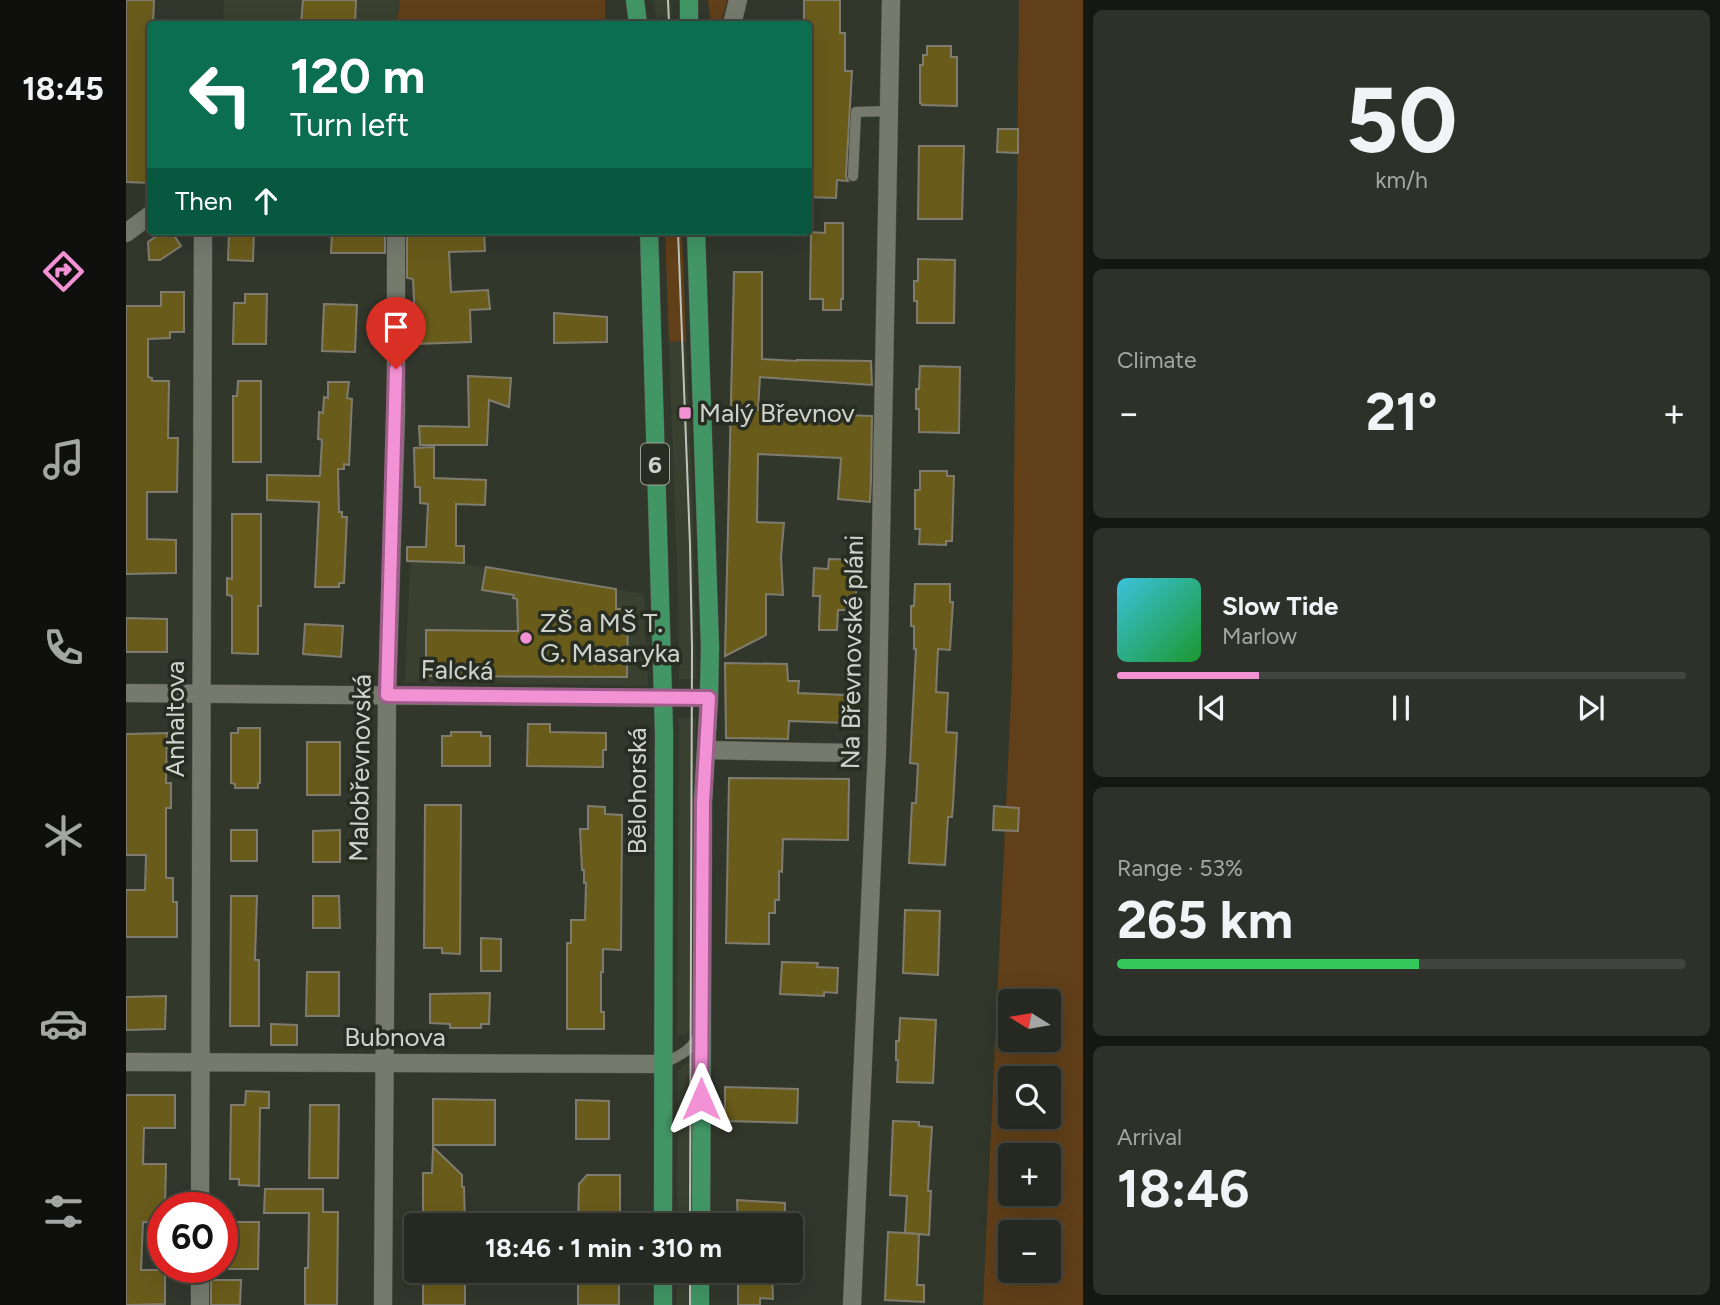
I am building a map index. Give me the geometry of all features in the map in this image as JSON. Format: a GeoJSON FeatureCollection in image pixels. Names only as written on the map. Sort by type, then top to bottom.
{"type":"FeatureCollection","features":[{"type":"Feature","properties":{"kind":"main road"},"geometry":{"type":"LineString","coordinates":[[635,0],[638,21]]}},
{"type":"Feature","properties":{"kind":"main road"},"geometry":{"type":"LineString","coordinates":[[689,0],[689,21]]}},
{"type":"Feature","properties":{"kind":"main road","name":"Bělohorská"},"geometry":{"type":"LineString","coordinates":[[649,235],[664,793],[663,1213]]}},
{"type":"Feature","properties":{"kind":"main road","name":"6"},"geometry":{"type":"LineString","coordinates":[[696,235],[710,620],[703,802],[701,1213]]}},
{"type":"Feature","properties":{"kind":"main road"},"geometry":{"type":"LineString","coordinates":[[663,1283],[663,1305]]}},
{"type":"Feature","properties":{"kind":"main road"},"geometry":{"type":"LineString","coordinates":[[700,1283],[700,1305]]}},
{"type":"Feature","properties":{"kind":"street"},"geometry":{"type":"LineString","coordinates":[[733,21],[738,0]]}},
{"type":"Feature","properties":{"kind":"street","name":"Na Břevnovské pláni"},"geometry":{"type":"LineString","coordinates":[[852,1305],[877,750],[891,0]]}},
{"type":"Feature","properties":{"kind":"street"},"geometry":{"type":"LineString","coordinates":[[126,233],[147,217]]}},
{"type":"Feature","properties":{"kind":"street","name":"Anhaltova"},"geometry":{"type":"LineString","coordinates":[[200,1192],[203,235]]}},
{"type":"Feature","properties":{"kind":"street","name":"Malobřevnovská"},"geometry":{"type":"LineString","coordinates":[[383,1305],[387,695],[396,414],[396,235]]}},
{"type":"Feature","properties":{"kind":"street","name":"Falcká"},"geometry":{"type":"LineString","coordinates":[[126,693],[662,698]]}},
{"type":"Feature","properties":{"kind":"street"},"geometry":{"type":"LineString","coordinates":[[706,750],[853,752]]}},
{"type":"Feature","properties":{"kind":"street","name":"Bubnova"},"geometry":{"type":"LineString","coordinates":[[126,1062],[663,1065]]}},
{"type":"Feature","properties":{"kind":"street"},"geometry":{"type":"LineString","coordinates":[[200,1283],[200,1305]]}},
{"type":"Feature","properties":{"kind":"lane"},"geometry":{"type":"LineString","coordinates":[[853,176],[856,112],[889,111]]}},
{"type":"Feature","properties":{"kind":"lane"},"geometry":{"type":"LineString","coordinates":[[662,698],[709,698]]}},
{"type":"Feature","properties":{"kind":"lane"},"geometry":{"type":"LineString","coordinates":[[663,1065],[691,1047],[697,1039],[702,1023]]}},
{"type":"Feature","properties":{"kind":"shaded area"},"geometry":{"type":"Polygon","coordinates":[[[224,0],[400,0],[397,21],[223,21],[224,0]]]}},
{"type":"Feature","properties":{"kind":"shaded area"},"geometry":{"type":"Polygon","coordinates":[[[400,0],[605,0],[605,21],[397,21],[400,0]]]}},
{"type":"Feature","properties":{"kind":"shaded area"},"geometry":{"type":"Polygon","coordinates":[[[654,0],[671,0],[672,16],[656,18],[654,0]]]}},
{"type":"Feature","properties":{"kind":"shaded area"},"geometry":{"type":"Polygon","coordinates":[[[708,0],[727,0],[722,21],[711,21],[708,0]]]}},
{"type":"Feature","properties":{"kind":"shaded area"},"geometry":{"type":"Polygon","coordinates":[[[1019,0],[1083,0],[1083,1305],[983,1305],[1012,676],[1019,0]]]}},
{"type":"Feature","properties":{"kind":"shaded area"},"geometry":{"type":"Polygon","coordinates":[[[665,235],[682,235],[686,341],[669,342],[665,235]]]}},
{"type":"Feature","properties":{"kind":"shaded area"},"geometry":{"type":"Polygon","coordinates":[[[686,341],[696,679],[679,679],[669,342],[686,341]]]}},
{"type":"Feature","properties":{"kind":"shaded area","name":"ZŠ a MŠ T. G. Masaryka"},"geometry":{"type":"Polygon","coordinates":[[[410,562],[464,564],[644,594],[648,686],[405,682],[410,562]]]}},
{"type":"Feature","properties":{"kind":"shaded area"},"geometry":{"type":"Polygon","coordinates":[[[679,718],[696,718],[695,1024],[686,1035],[677,1035],[679,718]]]}},
{"type":"Feature","properties":{"kind":"shaded area"},"geometry":{"type":"Polygon","coordinates":[[[686,1063],[695,1063],[694,1213],[677,1213],[678,1071],[686,1063]]]}},
{"type":"Feature","properties":{"kind":"shaded area"},"geometry":{"type":"Polygon","coordinates":[[[677,1283],[694,1283],[694,1305],[676,1305],[677,1283]]]}},
{"type":"Feature","properties":{"kind":"building"},"geometry":{"type":"Polygon","coordinates":[[[126,0],[154,0],[153,21],[147,21],[147,183],[126,182],[126,0]]]}},
{"type":"Feature","properties":{"kind":"building"},"geometry":{"type":"Polygon","coordinates":[[[303,0],[356,0],[355,21],[301,21],[303,0]]]}},
{"type":"Feature","properties":{"kind":"building"},"geometry":{"type":"Polygon","coordinates":[[[804,0],[840,0],[840,33],[845,33],[845,71],[852,71],[846,176],[848,181],[837,180],[836,198],[812,197],[812,21],[804,21],[804,0]]]}},
{"type":"Feature","properties":{"kind":"building"},"geometry":{"type":"Polygon","coordinates":[[[927,46],[951,46],[951,57],[957,57],[957,106],[920,103],[920,65],[923,65],[923,55],[927,55],[927,46]]]}},
{"type":"Feature","properties":{"kind":"building"},"geometry":{"type":"Polygon","coordinates":[[[998,129],[1018,129],[1018,153],[997,152],[998,129]]]}},
{"type":"Feature","properties":{"kind":"building"},"geometry":{"type":"Polygon","coordinates":[[[919,146],[964,146],[962,219],[918,219],[919,146]]]}},
{"type":"Feature","properties":{"kind":"building"},"geometry":{"type":"Polygon","coordinates":[[[825,223],[843,223],[841,310],[823,310],[823,299],[810,299],[811,235],[812,232],[825,233],[825,223]]]}},
{"type":"Feature","properties":{"kind":"building"},"geometry":{"type":"Polygon","coordinates":[[[158,235],[174,235],[181,246],[160,260],[149,260],[148,242],[158,235]]]}},
{"type":"Feature","properties":{"kind":"building"},"geometry":{"type":"Polygon","coordinates":[[[229,235],[254,235],[253,261],[228,260],[229,235]]]}},
{"type":"Feature","properties":{"kind":"building"},"geometry":{"type":"Polygon","coordinates":[[[332,235],[385,235],[385,253],[331,253],[332,235]]]}},
{"type":"Feature","properties":{"kind":"building"},"geometry":{"type":"Polygon","coordinates":[[[407,235],[484,235],[485,251],[449,252],[451,292],[488,290],[490,309],[470,310],[471,342],[416,344],[413,279],[407,278],[407,235]]]}},
{"type":"Feature","properties":{"kind":"building"},"geometry":{"type":"Polygon","coordinates":[[[918,259],[955,260],[954,323],[917,323],[914,281],[918,281],[918,259]]]}},
{"type":"Feature","properties":{"kind":"building"},"geometry":{"type":"Polygon","coordinates":[[[734,272],[762,272],[762,359],[871,361],[872,385],[760,377],[758,410],[872,416],[871,480],[870,502],[838,499],[841,458],[758,454],[757,522],[784,523],[781,557],[783,595],[766,594],[766,635],[725,656],[734,272]]]}},
{"type":"Feature","properties":{"kind":"building"},"geometry":{"type":"Polygon","coordinates":[[[161,292],[184,292],[184,332],[170,332],[170,338],[148,339],[148,377],[152,378],[152,381],[169,381],[168,438],[178,438],[177,492],[147,492],[147,539],[176,540],[176,573],[126,574],[126,306],[161,306],[161,292]]]}},
{"type":"Feature","properties":{"kind":"building"},"geometry":{"type":"Polygon","coordinates":[[[245,294],[267,294],[266,344],[233,344],[234,303],[245,303],[245,294]]]}},
{"type":"Feature","properties":{"kind":"building"},"geometry":{"type":"Polygon","coordinates":[[[324,304],[357,305],[355,352],[322,351],[324,304]]]}},
{"type":"Feature","properties":{"kind":"building"},"geometry":{"type":"Polygon","coordinates":[[[554,313],[607,317],[607,342],[554,343],[554,313]]]}},
{"type":"Feature","properties":{"kind":"building"},"geometry":{"type":"Polygon","coordinates":[[[920,366],[960,367],[959,433],[919,432],[916,389],[919,389],[920,366]]]}},
{"type":"Feature","properties":{"kind":"building"},"geometry":{"type":"Polygon","coordinates":[[[468,376],[511,378],[509,407],[489,400],[487,445],[420,445],[419,426],[469,427],[468,376]]]}},
{"type":"Feature","properties":{"kind":"building"},"geometry":{"type":"Polygon","coordinates":[[[238,381],[261,381],[261,462],[233,462],[233,396],[237,396],[238,381]]]}},
{"type":"Feature","properties":{"kind":"building"},"geometry":{"type":"Polygon","coordinates":[[[328,382],[349,382],[347,398],[352,399],[349,465],[344,464],[344,469],[338,469],[339,512],[342,512],[342,517],[347,517],[344,583],[339,583],[339,587],[315,587],[319,502],[267,500],[267,475],[320,476],[322,440],[318,439],[319,412],[323,413],[324,397],[328,398],[328,382]]]}},
{"type":"Feature","properties":{"kind":"building"},"geometry":{"type":"Polygon","coordinates":[[[434,447],[434,478],[486,480],[485,505],[456,504],[456,546],[464,546],[464,563],[407,561],[407,547],[426,547],[428,504],[420,503],[420,487],[415,487],[414,448],[434,447]]]}},
{"type":"Feature","properties":{"kind":"building"},"geometry":{"type":"Polygon","coordinates":[[[920,471],[947,471],[947,476],[954,476],[952,541],[946,541],[946,545],[919,544],[920,529],[915,529],[915,490],[920,490],[920,471]]]}},
{"type":"Feature","properties":{"kind":"building"},"geometry":{"type":"Polygon","coordinates":[[[232,514],[261,514],[258,654],[232,653],[232,596],[227,595],[227,578],[232,579],[232,514]]]}},
{"type":"Feature","properties":{"kind":"building"},"geometry":{"type":"Polygon","coordinates":[[[829,559],[856,560],[855,610],[838,610],[837,630],[819,630],[820,596],[813,596],[814,568],[828,569],[829,559]]]}},
{"type":"Feature","properties":{"kind":"building"},"geometry":{"type":"Polygon","coordinates":[[[486,567],[616,589],[616,609],[628,609],[627,677],[426,676],[426,630],[518,631],[517,599],[513,598],[514,595],[482,590],[486,567]]]}},
{"type":"Feature","properties":{"kind":"building"},"geometry":{"type":"Polygon","coordinates":[[[915,584],[950,584],[950,602],[953,602],[950,650],[938,649],[936,692],[948,693],[946,732],[957,733],[952,817],[948,817],[945,865],[909,863],[912,803],[916,803],[918,764],[910,763],[916,649],[914,626],[911,626],[911,606],[914,606],[915,584]]]}},
{"type":"Feature","properties":{"kind":"building"},"geometry":{"type":"Polygon","coordinates":[[[126,618],[167,619],[167,652],[126,652],[126,618]]]}},
{"type":"Feature","properties":{"kind":"building"},"geometry":{"type":"Polygon","coordinates":[[[305,624],[343,626],[341,657],[303,654],[305,624]]]}},
{"type":"Feature","properties":{"kind":"building"},"geometry":{"type":"Polygon","coordinates":[[[725,663],[787,664],[788,681],[799,681],[798,693],[846,695],[845,723],[789,721],[788,739],[726,738],[725,663]]]}},
{"type":"Feature","properties":{"kind":"building"},"geometry":{"type":"Polygon","coordinates":[[[528,724],[550,724],[550,732],[606,733],[603,767],[527,766],[528,724]]]}},
{"type":"Feature","properties":{"kind":"building"},"geometry":{"type":"Polygon","coordinates":[[[238,728],[260,728],[258,788],[235,788],[235,784],[231,783],[231,733],[238,733],[238,728]]]}},
{"type":"Feature","properties":{"kind":"building"},"geometry":{"type":"Polygon","coordinates":[[[451,732],[481,732],[481,736],[490,736],[490,766],[442,766],[442,736],[451,736],[451,732]]]}},
{"type":"Feature","properties":{"kind":"building"},"geometry":{"type":"Polygon","coordinates":[[[167,733],[166,783],[171,783],[171,808],[166,808],[166,878],[173,878],[173,902],[177,902],[177,937],[126,937],[126,890],[145,890],[146,855],[126,855],[126,734],[167,733]]]}},
{"type":"Feature","properties":{"kind":"building"},"geometry":{"type":"Polygon","coordinates":[[[307,742],[340,742],[340,795],[307,795],[307,742]]]}},
{"type":"Feature","properties":{"kind":"building"},"geometry":{"type":"Polygon","coordinates":[[[729,778],[849,779],[848,840],[783,839],[779,900],[775,900],[775,913],[769,913],[769,944],[726,943],[729,778]]]}},
{"type":"Feature","properties":{"kind":"building"},"geometry":{"type":"Polygon","coordinates":[[[425,805],[461,805],[460,954],[442,953],[442,948],[424,948],[425,805]]]}},
{"type":"Feature","properties":{"kind":"building"},"geometry":{"type":"Polygon","coordinates":[[[588,806],[605,807],[605,814],[622,815],[621,950],[603,949],[601,1012],[604,1012],[604,1029],[567,1029],[567,943],[571,943],[571,920],[585,920],[586,883],[582,870],[580,829],[588,829],[588,806]]]}},
{"type":"Feature","properties":{"kind":"building"},"geometry":{"type":"Polygon","coordinates":[[[994,806],[1019,808],[1018,831],[993,830],[994,806]]]}},
{"type":"Feature","properties":{"kind":"building"},"geometry":{"type":"Polygon","coordinates":[[[231,830],[257,830],[257,861],[231,861],[231,830]]]}},
{"type":"Feature","properties":{"kind":"building"},"geometry":{"type":"Polygon","coordinates":[[[340,830],[340,862],[313,862],[313,831],[340,830]]]}},
{"type":"Feature","properties":{"kind":"building"},"geometry":{"type":"Polygon","coordinates":[[[231,896],[257,896],[255,960],[259,960],[259,1026],[230,1026],[231,896]]]}},
{"type":"Feature","properties":{"kind":"building"},"geometry":{"type":"Polygon","coordinates":[[[313,896],[339,896],[340,928],[313,928],[313,896]]]}},
{"type":"Feature","properties":{"kind":"building"},"geometry":{"type":"Polygon","coordinates":[[[905,910],[940,911],[938,975],[903,973],[905,910]]]}},
{"type":"Feature","properties":{"kind":"building"},"geometry":{"type":"Polygon","coordinates":[[[481,938],[501,939],[501,971],[481,971],[481,938]]]}},
{"type":"Feature","properties":{"kind":"building"},"geometry":{"type":"Polygon","coordinates":[[[782,962],[818,963],[817,967],[838,968],[837,993],[824,992],[824,996],[780,994],[782,962]]]}},
{"type":"Feature","properties":{"kind":"building"},"geometry":{"type":"Polygon","coordinates":[[[307,972],[339,972],[339,1016],[306,1016],[307,972]]]}},
{"type":"Feature","properties":{"kind":"building"},"geometry":{"type":"Polygon","coordinates":[[[490,993],[489,1024],[481,1024],[481,1028],[450,1028],[450,1024],[430,1023],[430,994],[490,993]]]}},
{"type":"Feature","properties":{"kind":"building"},"geometry":{"type":"Polygon","coordinates":[[[166,996],[165,1029],[126,1030],[126,997],[166,996]]]}},
{"type":"Feature","properties":{"kind":"building"},"geometry":{"type":"Polygon","coordinates":[[[900,1018],[936,1020],[933,1083],[897,1082],[896,1041],[899,1041],[900,1018]]]}},
{"type":"Feature","properties":{"kind":"building"},"geometry":{"type":"Polygon","coordinates":[[[271,1024],[297,1025],[297,1045],[271,1045],[271,1024]]]}},
{"type":"Feature","properties":{"kind":"building"},"geometry":{"type":"Polygon","coordinates":[[[725,1087],[798,1089],[797,1123],[725,1121],[725,1087]]]}},
{"type":"Feature","properties":{"kind":"building"},"geometry":{"type":"Polygon","coordinates":[[[246,1091],[269,1092],[269,1108],[260,1108],[259,1186],[239,1185],[239,1179],[230,1179],[231,1105],[245,1105],[246,1091]]]}},
{"type":"Feature","properties":{"kind":"building"},"geometry":{"type":"Polygon","coordinates":[[[126,1095],[175,1095],[175,1128],[144,1128],[143,1164],[166,1164],[165,1192],[147,1192],[147,1222],[143,1222],[141,1270],[147,1270],[147,1283],[165,1283],[165,1304],[126,1305],[126,1095]]]}},
{"type":"Feature","properties":{"kind":"building"},"geometry":{"type":"Polygon","coordinates":[[[433,1099],[495,1100],[495,1145],[433,1145],[433,1099]]]}},
{"type":"Feature","properties":{"kind":"building"},"geometry":{"type":"Polygon","coordinates":[[[576,1100],[609,1101],[609,1139],[576,1139],[576,1100]]]}},
{"type":"Feature","properties":{"kind":"building"},"geometry":{"type":"Polygon","coordinates":[[[310,1105],[339,1105],[338,1178],[309,1178],[310,1105]]]}},
{"type":"Feature","properties":{"kind":"building"},"geometry":{"type":"Polygon","coordinates":[[[893,1121],[919,1122],[919,1126],[932,1127],[928,1191],[931,1191],[929,1235],[905,1233],[907,1196],[890,1195],[893,1121]]]}},
{"type":"Feature","properties":{"kind":"building"},"geometry":{"type":"Polygon","coordinates":[[[433,1147],[462,1175],[465,1213],[423,1213],[423,1173],[432,1173],[433,1147]]]}},
{"type":"Feature","properties":{"kind":"building"},"geometry":{"type":"Polygon","coordinates":[[[587,1175],[620,1175],[620,1213],[578,1213],[579,1184],[587,1175]]]}},
{"type":"Feature","properties":{"kind":"building"},"geometry":{"type":"Polygon","coordinates":[[[265,1189],[323,1189],[323,1212],[338,1212],[337,1305],[305,1305],[309,1213],[264,1213],[265,1189]]]}},
{"type":"Feature","properties":{"kind":"building"},"geometry":{"type":"Polygon","coordinates":[[[737,1200],[785,1203],[785,1213],[738,1213],[737,1200]]]}},
{"type":"Feature","properties":{"kind":"building"},"geometry":{"type":"Polygon","coordinates":[[[238,1222],[259,1222],[258,1269],[238,1269],[238,1222]]]}},
{"type":"Feature","properties":{"kind":"building"},"geometry":{"type":"Polygon","coordinates":[[[888,1232],[919,1234],[917,1285],[924,1285],[924,1302],[885,1300],[888,1232]]]}},
{"type":"Feature","properties":{"kind":"building"},"geometry":{"type":"Polygon","coordinates":[[[238,1280],[241,1280],[240,1305],[211,1305],[211,1283],[238,1283],[238,1280]]]}},
{"type":"Feature","properties":{"kind":"building"},"geometry":{"type":"Polygon","coordinates":[[[423,1283],[465,1283],[465,1305],[423,1305],[423,1283]]]}},
{"type":"Feature","properties":{"kind":"building"},"geometry":{"type":"Polygon","coordinates":[[[578,1283],[619,1283],[619,1305],[578,1305],[578,1283]]]}},
{"type":"Feature","properties":{"kind":"building"},"geometry":{"type":"Polygon","coordinates":[[[738,1283],[772,1283],[773,1299],[760,1298],[760,1305],[738,1305],[738,1283]]]}},
{"type":"Feature","properties":{"kind":"tram line"},"geometry":{"type":"LineString","coordinates":[[668,0],[669,21]]}},
{"type":"Feature","properties":{"kind":"tram line"},"geometry":{"type":"LineString","coordinates":[[678,235],[692,648],[690,1213]]}},
{"type":"Feature","properties":{"kind":"tram line"},"geometry":{"type":"LineString","coordinates":[[690,1283],[690,1305]]}},
{"type":"Feature","properties":{"kind":"place","name":"Malý Břevnov"},"geometry":{"type":"Point","coordinates":[685,413]}},
{"type":"Feature","properties":{"kind":"place","name":"ZŠ a MŠ T. G. Masaryka"},"geometry":{"type":"Point","coordinates":[526,638]}},
{"type":"Feature","properties":{"kind":"route"},"geometry":{"type":"LineString","coordinates":[[396,369],[387,695],[709,698],[703,802],[701,1099]]}}]}
